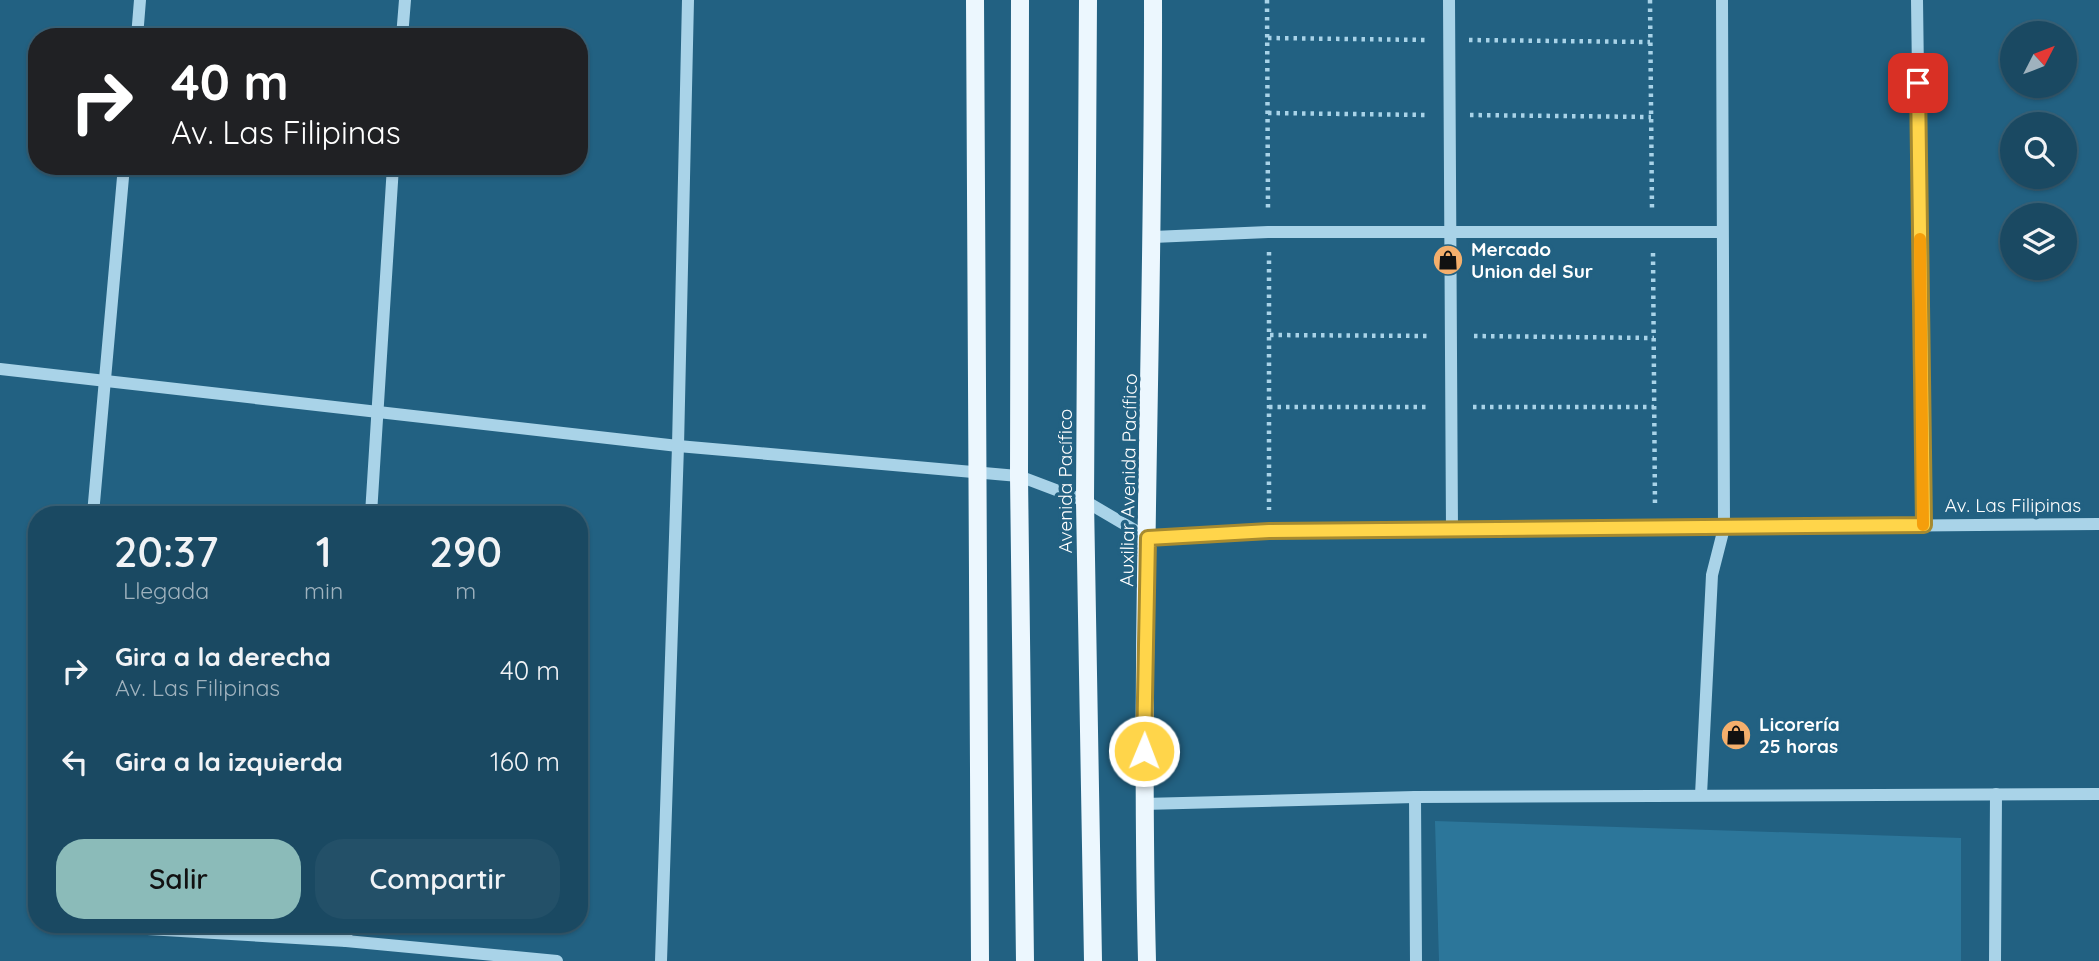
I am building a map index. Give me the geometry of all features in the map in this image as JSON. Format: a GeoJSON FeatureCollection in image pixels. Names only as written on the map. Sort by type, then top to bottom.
{"type":"FeatureCollection","features":[{"type":"Feature","properties":{"kind":"main road"},"geometry":{"type":"LineString","coordinates":[[975,0],[980,961]]}},
{"type":"Feature","properties":{"kind":"main road"},"geometry":{"type":"LineString","coordinates":[[1020,0],[1019,476],[1025,961]]}},
{"type":"Feature","properties":{"kind":"main road","name":"Avenida Pacífico"},"geometry":{"type":"LineString","coordinates":[[1088,0],[1086,501],[1093,961]]}},
{"type":"Feature","properties":{"kind":"main road","name":"Auxiliar Avenida Pacífico"},"geometry":{"type":"LineString","coordinates":[[1147,961],[1143,804],[1153,237],[1153,0]]}},
{"type":"Feature","properties":{"kind":"street"},"geometry":{"type":"LineString","coordinates":[[137,28],[140,0]]}},
{"type":"Feature","properties":{"kind":"street"},"geometry":{"type":"LineString","coordinates":[[403,28],[405,0]]}},
{"type":"Feature","properties":{"kind":"street"},"geometry":{"type":"LineString","coordinates":[[661,961],[678,446],[688,0]]}},
{"type":"Feature","properties":{"kind":"street"},"geometry":{"type":"LineString","coordinates":[[1449,0],[1452,530]]}},
{"type":"Feature","properties":{"kind":"street"},"geometry":{"type":"LineString","coordinates":[[1701,795],[1712,575],[1724,528],[1722,0]]}},
{"type":"Feature","properties":{"kind":"street"},"geometry":{"type":"LineString","coordinates":[[1917,0],[1924,525]]}},
{"type":"Feature","properties":{"kind":"street"},"geometry":{"type":"LineString","coordinates":[[94,506],[102,382],[123,175]]}},
{"type":"Feature","properties":{"kind":"street"},"geometry":{"type":"LineString","coordinates":[[371,506],[392,175]]}},
{"type":"Feature","properties":{"kind":"street"},"geometry":{"type":"LineString","coordinates":[[1153,237],[1268,232],[1721,232]]}},
{"type":"Feature","properties":{"kind":"street"},"geometry":{"type":"LineString","coordinates":[[0,369],[678,446],[1019,476],[1086,501],[1148,538]]}},
{"type":"Feature","properties":{"kind":"street","name":"Av. Las Filipinas"},"geometry":{"type":"LineString","coordinates":[[1148,538],[1269,531],[2099,524]]}},
{"type":"Feature","properties":{"kind":"street"},"geometry":{"type":"LineString","coordinates":[[1995,961],[1996,794]]}},
{"type":"Feature","properties":{"kind":"street"},"geometry":{"type":"LineString","coordinates":[[1143,804],[1415,797],[2099,794]]}},
{"type":"Feature","properties":{"kind":"street"},"geometry":{"type":"LineString","coordinates":[[1415,797],[1416,961]]}},
{"type":"Feature","properties":{"kind":"street"},"geometry":{"type":"LineString","coordinates":[[213,933],[346,941],[556,961]]}},
{"type":"Feature","properties":{"kind":"street"},"geometry":{"type":"LineString","coordinates":[[346,933],[346,941]]}},
{"type":"Feature","properties":{"kind":"path"},"geometry":{"type":"LineString","coordinates":[[1267,0],[1269,531]]}},
{"type":"Feature","properties":{"kind":"path"},"geometry":{"type":"LineString","coordinates":[[1650,0],[1656,528]]}},
{"type":"Feature","properties":{"kind":"shaded area"},"geometry":{"type":"Polygon","coordinates":[[[1435,821],[1961,838],[1961,961],[1439,961],[1435,821]]]}},
{"type":"Feature","properties":{"kind":"slow traffic"},"geometry":{"type":"LineString","coordinates":[[1920,239],[1923,525]]}},
{"type":"Feature","properties":{"kind":"place","name":"Mercado Union del Sur"},"geometry":{"type":"Point","coordinates":[1448,260]}},
{"type":"Feature","properties":{"kind":"place","name":"Licorería 25 horas"},"geometry":{"type":"Point","coordinates":[1736,735]}},
{"type":"Feature","properties":{"kind":"route"},"geometry":{"type":"LineString","coordinates":[[1144,751],[1148,538],[1269,531],[1924,525],[1918,83]]}}]}
